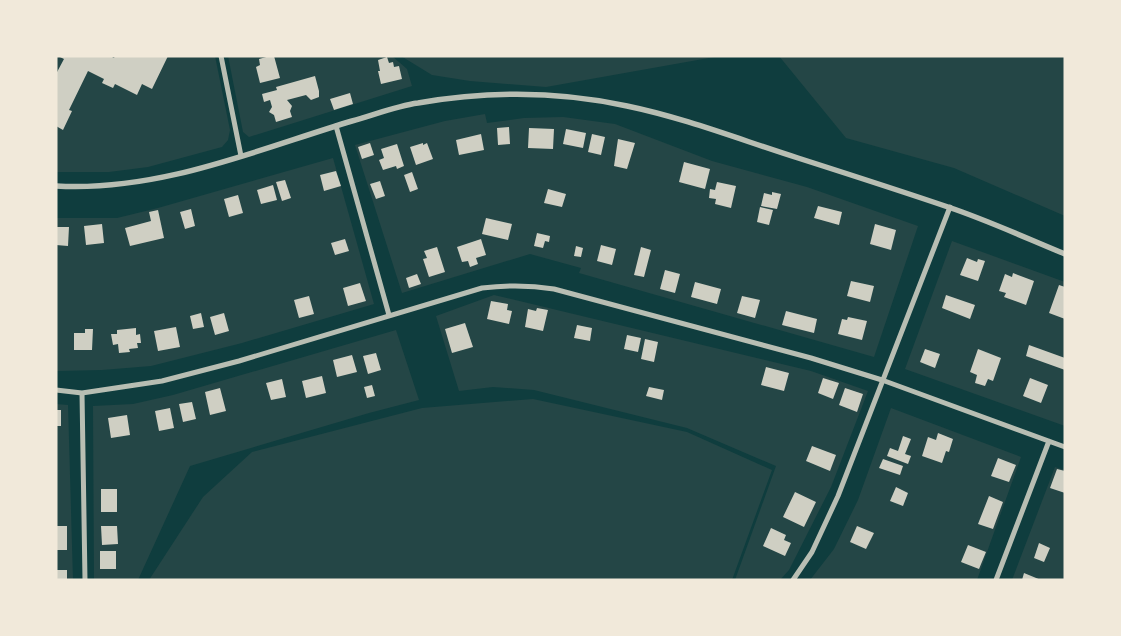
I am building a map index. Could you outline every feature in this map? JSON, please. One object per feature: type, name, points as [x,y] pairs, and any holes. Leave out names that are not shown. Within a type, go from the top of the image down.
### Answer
[{"type":"street","points":[[222,56],[241,156]]},
{"type":"street","points":[[56,186],[90,187],[130,184],[156,179],[241,156],[414,103],[440,99],[529,94],[573,97],[625,105],[676,118],[950,208],[1065,254]]},
{"type":"street","points":[[336,126],[389,315]]},
{"type":"street","points":[[793,580],[812,552],[838,496],[950,208]]},
{"type":"street","points":[[56,390],[82,393],[162,381],[239,361],[389,315],[424,307],[482,288],[504,285],[530,285],[554,289],[802,356],[882,380],[1065,447]]},
{"type":"street","points":[[82,393],[85,580]]},
{"type":"street","points":[[996,580],[1049,442]]},
{"type":"shaded area","points":[[56,56],[215,56],[230,130],[228,140],[222,147],[148,167],[109,172],[56,172]]},
{"type":"shaded area","points":[[228,56],[392,56],[407,69],[412,86],[249,137],[243,132]]},
{"type":"shaded area","points":[[401,56],[720,56],[546,87],[470,81],[432,75]]},
{"type":"shaded area","points":[[779,56],[1065,56],[1065,216],[954,168],[846,138]]},
{"type":"shaded area","points":[[485,114],[487,123],[524,118],[563,117],[615,124],[712,161],[807,187],[918,226],[874,357],[579,273],[581,268],[530,254],[402,293],[355,145],[445,121]]},
{"type":"shaded area","points":[[333,158],[374,304],[242,343],[151,366],[56,371],[56,218],[117,218]]},
{"type":"shaded area","points":[[952,241],[1065,282],[1065,426],[905,369]]},
{"type":"shaded area","points":[[494,295],[811,371],[868,391],[831,487],[789,570],[780,580],[735,580],[776,466],[687,428],[534,390],[493,387],[459,391],[436,316]]},
{"type":"shaded area","points":[[396,330],[419,400],[190,466],[138,580],[94,580],[93,406],[133,404],[173,395]]},
{"type":"shaded area","points":[[533,399],[687,432],[772,470],[732,580],[149,580],[203,497],[252,452],[422,408]]},
{"type":"shaded area","points":[[56,404],[68,405],[73,580],[56,580]]},
{"type":"shaded area","points":[[891,408],[1021,457],[977,580],[810,580],[834,549],[858,500]]},
{"type":"shaded area","points":[[1055,467],[1065,470],[1065,580],[1012,580]]},
{"type":"building","points":[[58,56],[110,56],[114,58],[115,56],[168,56],[152,89],[142,84],[137,95],[115,84],[113,88],[102,83],[104,79],[88,71],[69,110],[72,111],[63,130],[56,126],[56,74],[64,59]]},
{"type":"building","points":[[274,56],[280,78],[260,83],[256,67],[260,65],[259,59]]},
{"type":"building","points":[[387,57],[389,63],[393,62],[394,67],[399,66],[402,79],[381,84],[378,60]]},
{"type":"building","points":[[315,76],[319,97],[311,100],[306,95],[287,100],[292,106],[290,111],[292,117],[276,122],[274,115],[269,112],[272,107],[270,100],[264,102],[262,94],[277,90],[276,87]]},
{"type":"building","points":[[350,93],[353,104],[334,110],[330,99]]},
{"type":"building","points":[[509,127],[510,144],[498,145],[497,128]]},
{"type":"building","points":[[529,128],[554,129],[553,149],[528,148]]},
{"type":"building","points":[[566,129],[586,133],[583,148],[563,144]]},
{"type":"building","points":[[481,134],[484,150],[459,155],[456,140]]},
{"type":"building","points":[[592,134],[605,137],[601,155],[588,152]]},
{"type":"building","points":[[618,139],[635,143],[627,169],[614,166]]},
{"type":"building","points":[[370,143],[374,155],[362,159],[358,147]]},
{"type":"building","points":[[423,143],[423,145],[427,143],[433,159],[416,165],[410,147]]},
{"type":"building","points":[[397,144],[404,166],[397,169],[396,166],[383,170],[379,160],[384,158],[381,149]]},
{"type":"building","points":[[684,162],[710,169],[705,189],[679,182]]},
{"type":"building","points":[[336,171],[341,186],[324,191],[320,175]]},
{"type":"building","points":[[412,172],[418,189],[410,192],[404,175]]},
{"type":"building","points":[[285,180],[291,198],[282,201],[276,182]]},
{"type":"building","points":[[380,181],[385,196],[376,199],[370,184]]},
{"type":"building","points":[[717,182],[736,186],[731,208],[715,204],[716,199],[709,198],[710,189],[715,190]]},
{"type":"building","points":[[273,185],[277,200],[261,204],[257,190]]},
{"type":"building","points":[[548,189],[566,194],[562,207],[544,203]]},
{"type":"building","points":[[772,192],[781,194],[777,209],[761,206],[764,193],[772,195]]},
{"type":"building","points":[[238,195],[243,213],[229,217],[224,199]]},
{"type":"building","points":[[818,206],[842,212],[839,225],[814,218]]},
{"type":"building","points":[[760,207],[773,210],[769,225],[757,222]]},
{"type":"building","points":[[191,209],[195,226],[185,229],[180,212]]},
{"type":"building","points":[[158,210],[164,238],[130,246],[125,228],[151,221],[149,212]]},
{"type":"building","points":[[486,218],[512,224],[508,240],[482,234]]},
{"type":"building","points":[[102,224],[104,243],[86,245],[84,226]]},
{"type":"building","points":[[875,224],[896,230],[891,250],[870,244]]},
{"type":"building","points":[[56,227],[69,227],[68,246],[56,245]]},
{"type":"building","points":[[537,233],[550,236],[549,242],[545,241],[543,248],[534,246]]},
{"type":"building","points":[[345,239],[349,251],[335,255],[331,243]]},
{"type":"building","points":[[481,239],[486,255],[476,258],[478,264],[470,267],[468,261],[462,262],[457,247]]},
{"type":"building","points":[[601,245],[616,249],[612,265],[597,261]]},
{"type":"building","points":[[576,246],[583,248],[581,257],[574,256]]},
{"type":"building","points":[[437,247],[445,272],[429,277],[423,259],[427,258],[424,251]]},
{"type":"building","points":[[641,247],[651,250],[644,277],[634,275]]},
{"type":"building","points":[[967,258],[977,262],[978,259],[985,261],[978,281],[960,275]]},
{"type":"building","points":[[665,270],[680,274],[675,293],[660,289]]},
{"type":"building","points":[[1013,273],[1034,281],[1026,305],[1004,297],[1006,293],[999,291],[1005,274],[1012,277]]},
{"type":"building","points":[[417,274],[421,284],[409,288],[406,278]]},
{"type":"building","points":[[851,281],[874,286],[870,302],[847,296]]},
{"type":"building","points":[[695,282],[721,289],[717,304],[691,297]]},
{"type":"building","points":[[360,283],[366,301],[348,306],[343,288]]},
{"type":"building","points":[[1059,285],[1065,287],[1065,319],[1049,313]]},
{"type":"building","points":[[946,295],[975,305],[970,319],[942,308]]},
{"type":"building","points":[[309,296],[314,314],[299,318],[294,300]]},
{"type":"building","points":[[742,296],[760,300],[755,318],[737,313]]},
{"type":"building","points":[[491,301],[508,304],[507,310],[512,311],[509,324],[487,319]]},
{"type":"building","points":[[537,308],[548,310],[543,331],[525,327],[528,309],[536,311]]},
{"type":"building","points":[[786,311],[817,319],[814,333],[782,325]]},
{"type":"building","points":[[201,313],[204,327],[193,329],[190,316]]},
{"type":"building","points":[[224,313],[229,331],[215,335],[210,317]]},
{"type":"building","points":[[848,317],[867,321],[862,340],[838,334],[842,319],[847,320]]},
{"type":"building","points":[[465,323],[473,347],[452,353],[445,329]]},
{"type":"building","points":[[577,325],[592,328],[590,341],[574,338]]},
{"type":"building","points":[[176,327],[180,347],[158,351],[154,331]]},
{"type":"building","points":[[136,328],[136,335],[140,334],[141,343],[137,343],[138,348],[129,349],[130,352],[119,353],[118,344],[113,345],[111,334],[117,334],[117,330]]},
{"type":"building","points":[[85,329],[93,329],[92,350],[74,350],[74,333],[85,333]]},
{"type":"building","points":[[627,335],[641,338],[638,352],[624,349]]},
{"type":"building","points":[[645,339],[658,342],[654,362],[641,359]]},
{"type":"building","points":[[1029,345],[1065,358],[1065,370],[1026,356]]},
{"type":"building","points":[[925,349],[940,354],[935,368],[920,362]]},
{"type":"building","points":[[978,349],[1001,358],[993,381],[988,379],[985,386],[975,383],[977,375],[970,372]]},
{"type":"building","points":[[376,353],[381,370],[368,374],[363,356]]},
{"type":"building","points":[[352,355],[357,372],[337,377],[333,360]]},
{"type":"building","points":[[766,367],[789,373],[784,391],[761,385]]},
{"type":"building","points":[[322,376],[326,393],[306,398],[302,381]]},
{"type":"building","points":[[823,378],[839,383],[833,399],[818,393]]},
{"type":"building","points":[[1030,378],[1048,385],[1041,403],[1023,396]]},
{"type":"building","points":[[282,379],[286,397],[271,400],[266,383]]},
{"type":"building","points":[[372,385],[375,396],[367,398],[364,387]]},
{"type":"building","points":[[649,387],[664,390],[662,400],[646,396]]},
{"type":"building","points":[[220,388],[226,411],[210,415],[205,392]]},
{"type":"building","points":[[845,388],[863,394],[857,412],[839,405]]},
{"type":"building","points":[[192,402],[196,419],[183,422],[179,404]]},
{"type":"building","points":[[170,408],[174,428],[159,431],[155,411]]},
{"type":"building","points":[[56,410],[61,410],[61,426],[56,426]]},
{"type":"building","points":[[127,415],[130,435],[111,438],[108,418]]},
{"type":"building","points":[[938,433],[953,439],[949,452],[946,451],[942,463],[922,456],[928,437],[936,440]]},
{"type":"building","points":[[903,436],[911,439],[905,454],[911,456],[908,464],[887,456],[890,448],[898,451]]},
{"type":"building","points":[[812,446],[836,455],[830,471],[806,461]]},
{"type":"building","points":[[998,458],[1016,465],[1009,482],[991,476]]},
{"type":"building","points":[[883,459],[903,466],[900,475],[879,468]]},
{"type":"building","points":[[1057,469],[1065,471],[1065,493],[1050,488]]},
{"type":"building","points":[[896,487],[908,493],[903,506],[890,501]]},
{"type":"building","points":[[101,489],[117,489],[117,512],[101,512]]},
{"type":"building","points":[[795,492],[816,502],[804,527],[783,517]]},
{"type":"building","points":[[989,496],[1003,502],[993,529],[978,524]]},
{"type":"building","points":[[56,526],[67,526],[67,550],[56,550]]},
{"type":"building","points":[[101,526],[117,526],[118,544],[102,545]]},
{"type":"building","points":[[857,526],[874,533],[866,549],[850,542]]},
{"type":"building","points":[[771,528],[786,535],[784,540],[791,543],[785,556],[763,546]]},
{"type":"building","points":[[1039,543],[1050,548],[1044,562],[1034,558]]},
{"type":"building","points":[[968,545],[986,552],[979,569],[961,562]]},
{"type":"building","points":[[100,551],[116,551],[116,569],[100,569]]},
{"type":"building","points":[[56,570],[67,570],[67,580],[56,580]]},
{"type":"building","points":[[1024,573],[1041,580],[1022,580]]}]
